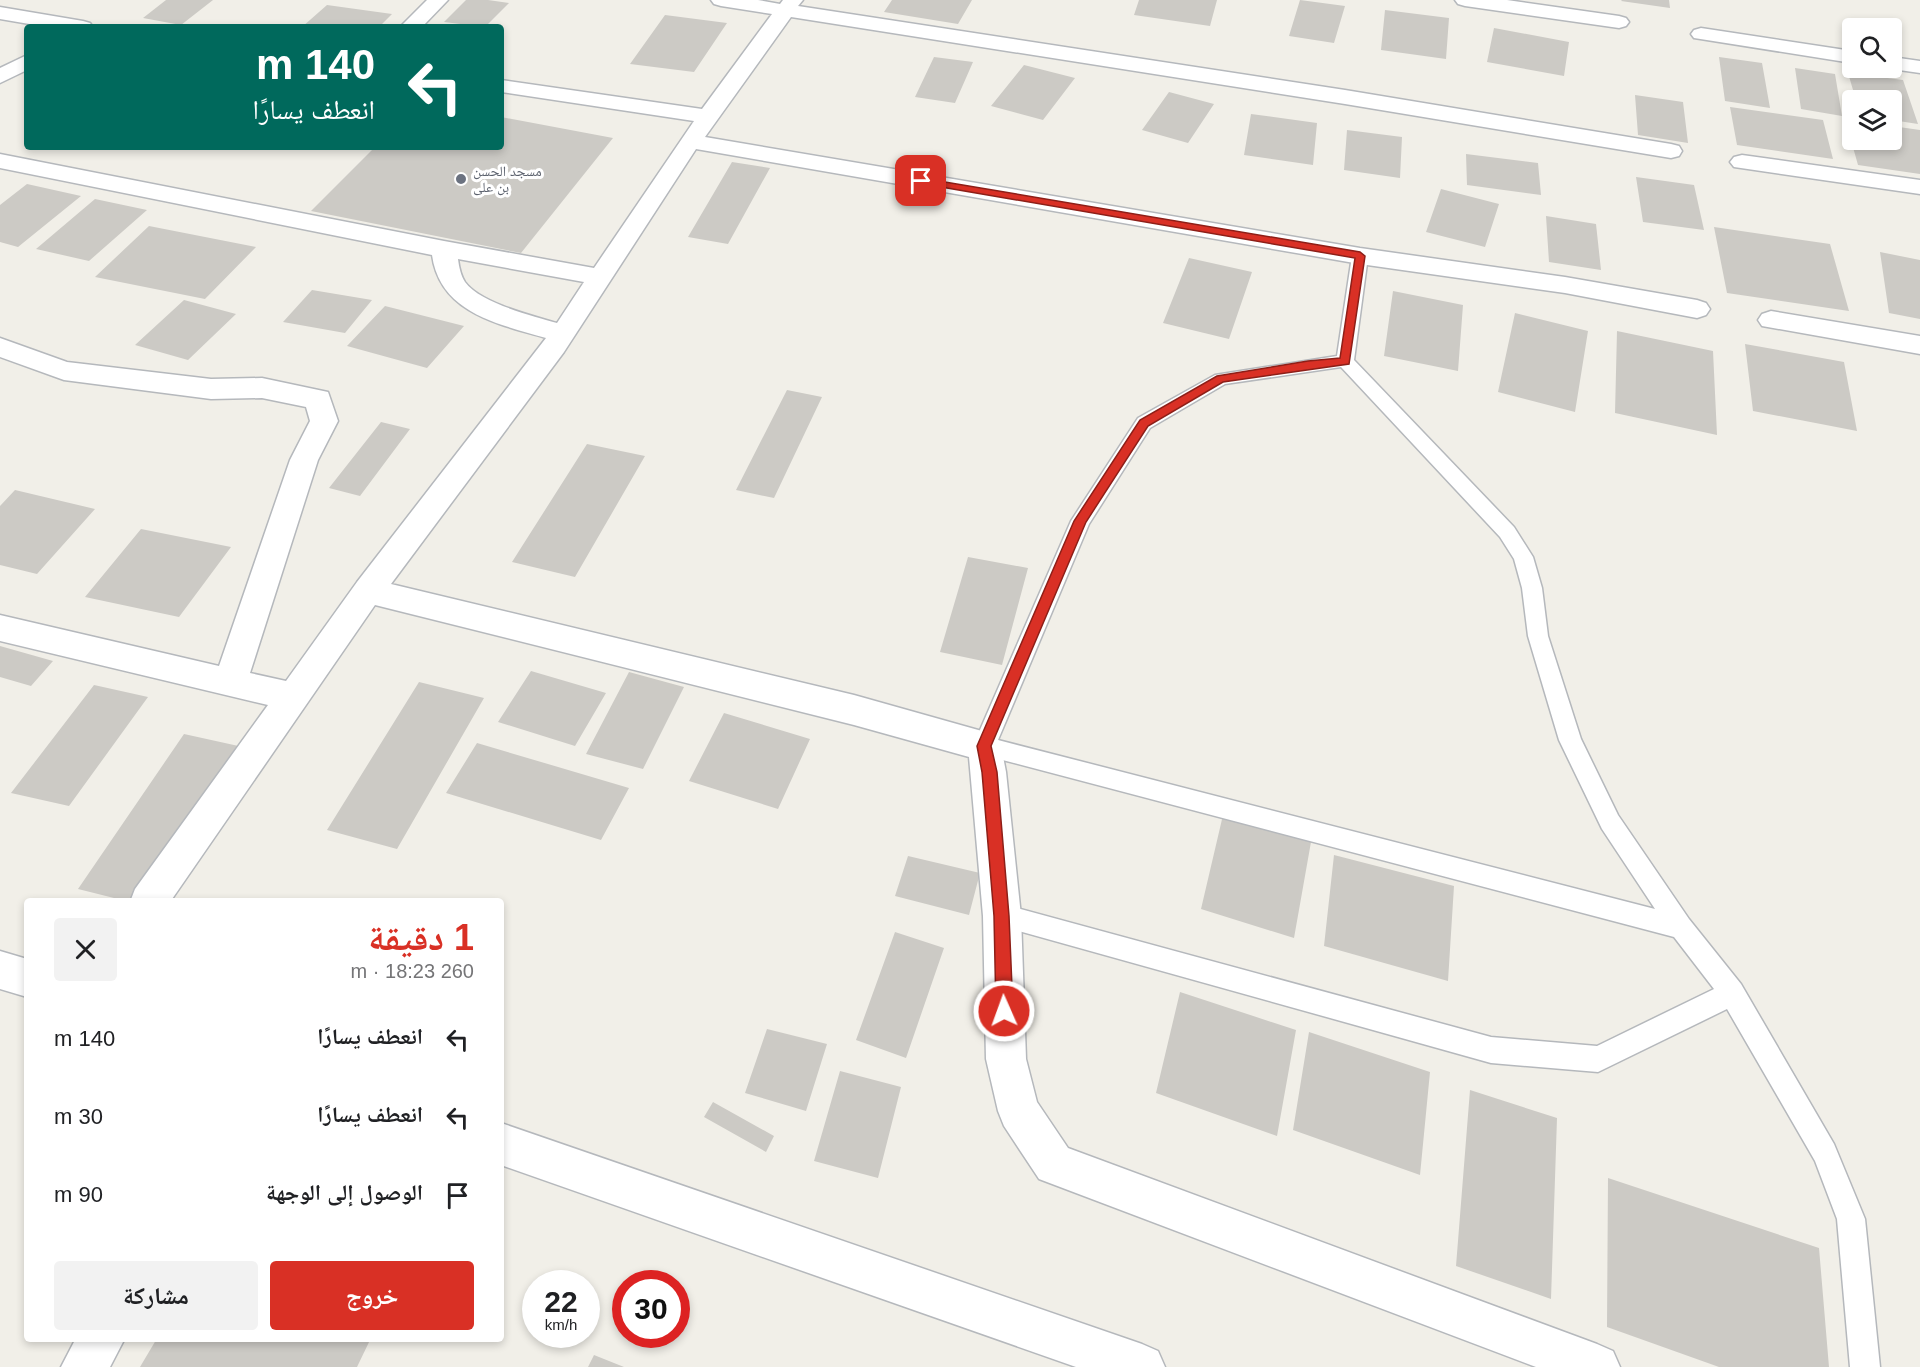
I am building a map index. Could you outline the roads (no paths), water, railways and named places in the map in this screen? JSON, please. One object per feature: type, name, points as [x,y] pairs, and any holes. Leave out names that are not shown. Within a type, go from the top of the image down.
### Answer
[{"type":"street","points":[[413,24],[438,0]]},
{"type":"street","points":[[721,0],[790,4],[1006,46],[1345,97],[1671,151]]},
{"type":"street","points":[[1465,0],[1619,22]]},
{"type":"street","points":[[151,898],[368,591],[563,334],[690,141],[790,4]]},
{"type":"street","points":[[0,14],[65,24]]},
{"type":"street","points":[[1701,34],[1842,55]]},
{"type":"street","points":[[0,77],[24,63]]},
{"type":"street","points":[[1902,64],[1920,67]]},
{"type":"street","points":[[504,86],[708,116]]},
{"type":"street","points":[[690,141],[1360,256],[1564,285],[1697,309]]},
{"type":"street","points":[[0,161],[444,249],[599,277]]},
{"type":"street","points":[[1742,162],[1920,186]]},
{"type":"street","points":[[444,249],[445,266],[457,290],[498,313],[563,334]]},
{"type":"street","points":[[1771,320],[1920,345]]},
{"type":"street","points":[[0,347],[64,371],[211,389],[262,388],[318,399],[324,421],[303,460],[230,682]]},
{"type":"street","points":[[368,591],[854,710],[984,746],[989,772],[1002,916],[1006,1059],[1019,1111],[1054,1164],[1597,1367]]},
{"type":"street","points":[[0,628],[293,698]]},
{"type":"street","points":[[0,970],[24,977]]},
{"type":"street","points":[[504,1145],[1142,1367]]},
{"type":"street","points":[[84,1367],[100,1342]]},
{"type":"lane","points":[[1345,361],[1360,256]]},
{"type":"lane","points":[[1345,361],[1308,364],[1221,379],[1144,423],[1081,521],[984,746],[1681,927]]},
{"type":"lane","points":[[1345,361],[1507,532],[1523,557],[1532,588],[1538,636],[1570,740],[1610,822],[1681,927],[1732,993],[1825,1153],[1851,1219],[1865,1367]]},
{"type":"lane","points":[[1002,916],[1491,1050],[1598,1059],[1732,993]]},
{"type":"place","name":"مسجد الحسن بن على","points":[[461,179]]}]
